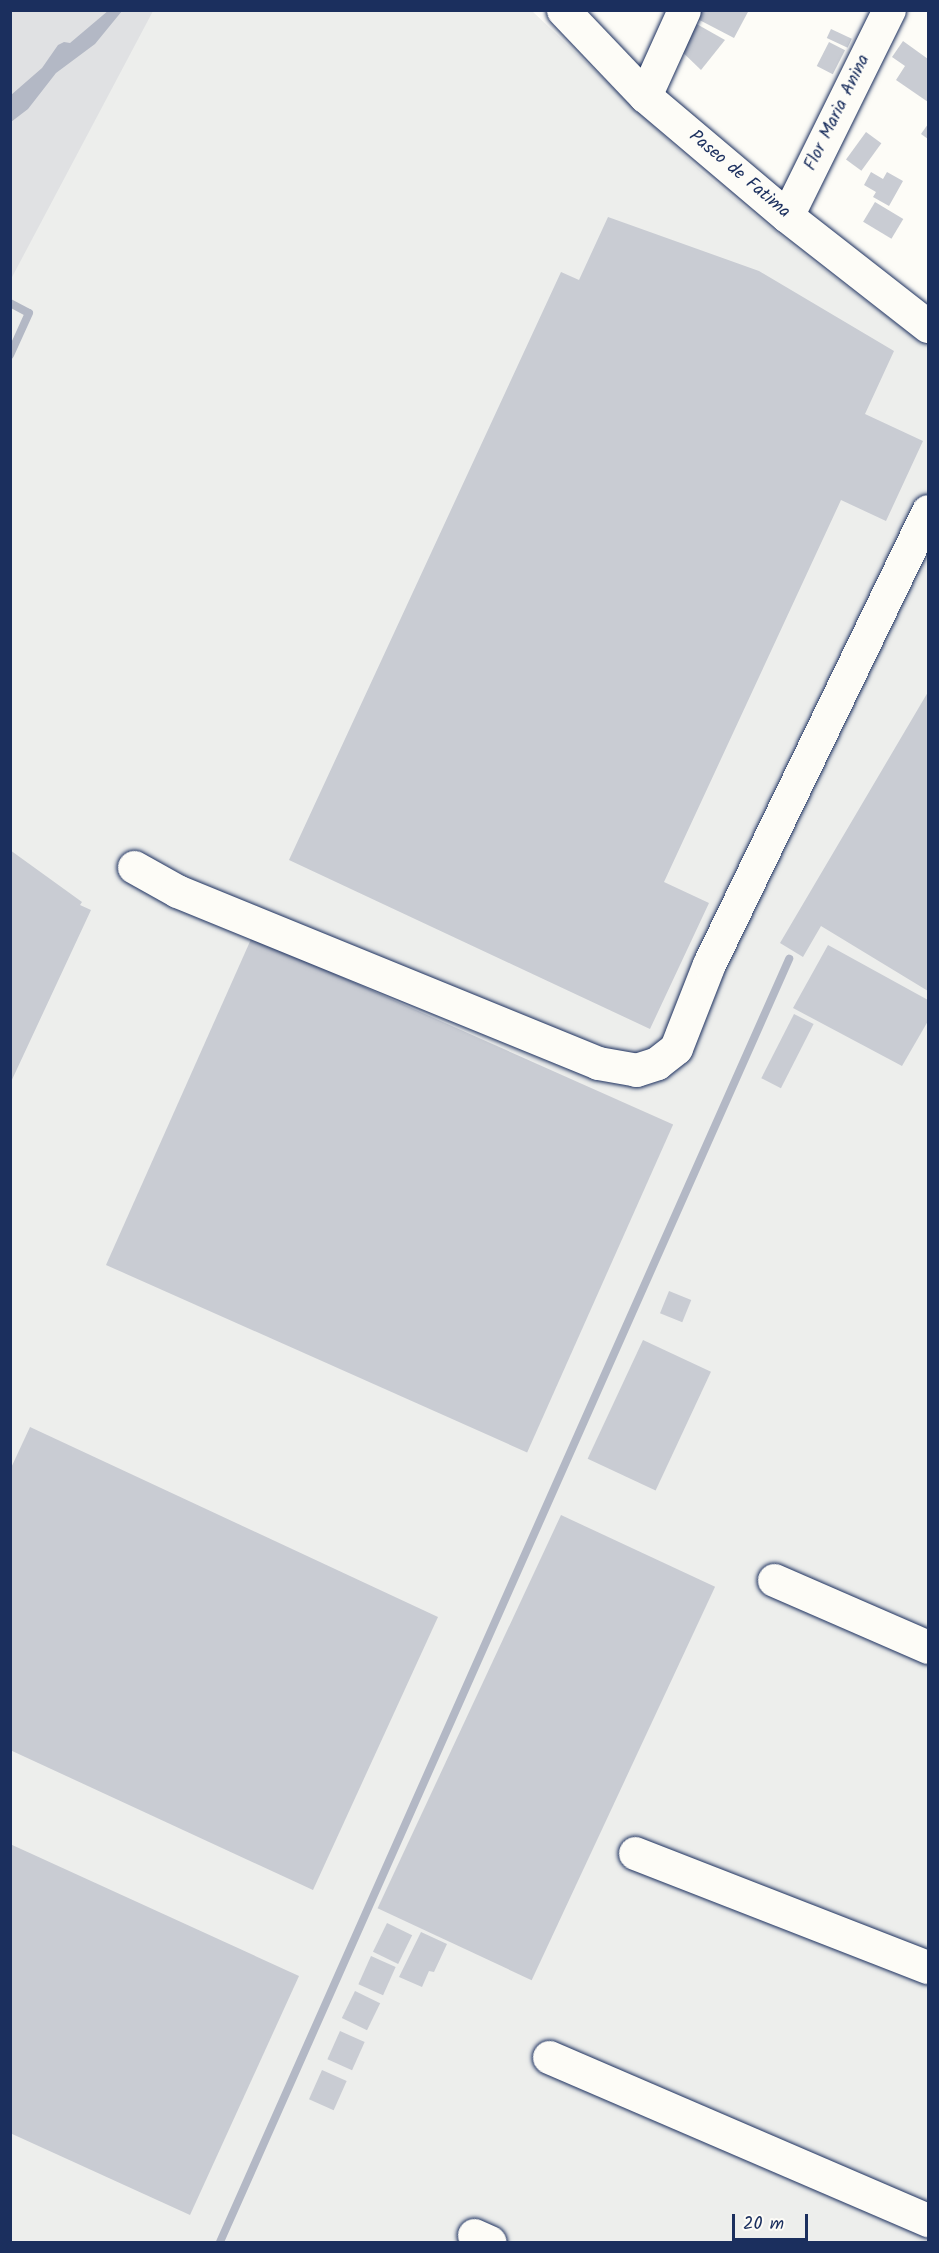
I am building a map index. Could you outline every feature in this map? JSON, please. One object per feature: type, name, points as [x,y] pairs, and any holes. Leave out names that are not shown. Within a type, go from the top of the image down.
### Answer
[{"type":"street","name":"Paseo de Fatima","points":[[563,10],[645,96],[787,216],[928,326]]},
{"type":"street","points":[[645,96],[684,10]]},
{"type":"street","name":"Flor Maria Anina","points":[[787,216],[889,10]]},
{"type":"street","points":[[134,867],[177,891],[598,1062],[636,1070],[657,1063],[676,1048],[709,964],[928,511]]},
{"type":"street","points":[[774,1580],[928,1647]]},
{"type":"street","points":[[635,1853],[928,1967]]},
{"type":"street","points":[[549,2057],[928,2220]]},
{"type":"shaded area","points":[[109,10],[122,11],[95,44],[56,73],[28,109],[11,122],[11,95],[42,68],[58,45],[64,42],[70,43]]},
{"type":"shaded area","points":[[11,11],[153,11],[11,279]]},
{"type":"shaded area","points":[[119,11],[532,11],[700,170],[802,253],[928,347],[928,2242],[11,2242],[10,107]]},
{"type":"building","points":[[687,10],[749,10],[734,38],[686,13]]},
{"type":"building","points":[[686,18],[725,40],[701,70],[672,42]]},
{"type":"building","points":[[831,29],[852,39],[848,48],[827,38]]},
{"type":"building","points":[[903,41],[928,59],[928,102],[896,80],[905,66],[892,57]]},
{"type":"building","points":[[829,42],[845,50],[833,74],[817,66]]},
{"type":"building","points":[[928,124],[928,139],[921,134]]},
{"type":"building","points":[[866,132],[881,143],[861,171],[846,160]]},
{"type":"building","points":[[871,172],[883,179],[887,172],[903,181],[889,206],[873,197],[876,192],[864,185]]},
{"type":"building","points":[[875,202],[903,219],[891,239],[863,222]]},
{"type":"building","points":[[608,217],[759,271],[894,351],[865,414],[923,441],[886,521],[841,500],[664,882],[709,903],[650,1029],[289,860],[561,272],[579,280]]},
{"type":"building","points":[[928,692],[928,991],[821,926],[803,957],[780,943]]},
{"type":"building","points":[[10,850],[82,902],[80,905],[91,910],[10,1084]]},
{"type":"building","points":[[252,937],[673,1125],[527,1452],[106,1265]]},
{"type":"building","points":[[828,945],[928,1000],[928,1021],[902,1066],[793,1008]]},
{"type":"building","points":[[794,1014],[814,1024],[781,1088],[761,1078]]},
{"type":"building","points":[[669,1291],[691,1300],[682,1322],[660,1313]]},
{"type":"building","points":[[643,1340],[711,1372],[656,1490],[588,1459]]},
{"type":"building","points":[[30,1427],[438,1617],[313,1890],[10,1750],[10,1470]]},
{"type":"building","points":[[561,1515],[715,1587],[532,1980],[378,1908]]},
{"type":"building","points":[[10,1844],[299,1976],[190,2215],[10,2133]]},
{"type":"building","points":[[387,1923],[412,1935],[398,1964],[373,1952]]},
{"type":"building","points":[[421,1932],[447,1944],[434,1972],[429,1971],[422,1987],[399,1977]]},
{"type":"building","points":[[371,1956],[396,1967],[383,1995],[358,1984]]},
{"type":"building","points":[[355,1991],[380,2003],[367,2030],[342,2018]]},
{"type":"building","points":[[340,2031],[365,2042],[352,2070],[327,2059]]},
{"type":"building","points":[[322,2070],[347,2081],[334,2110],[309,2099]]},
{"type":"waterway","points":[[10,303],[29,313],[10,355]]},
{"type":"waterway","points":[[220,2242],[789,959]]}]
